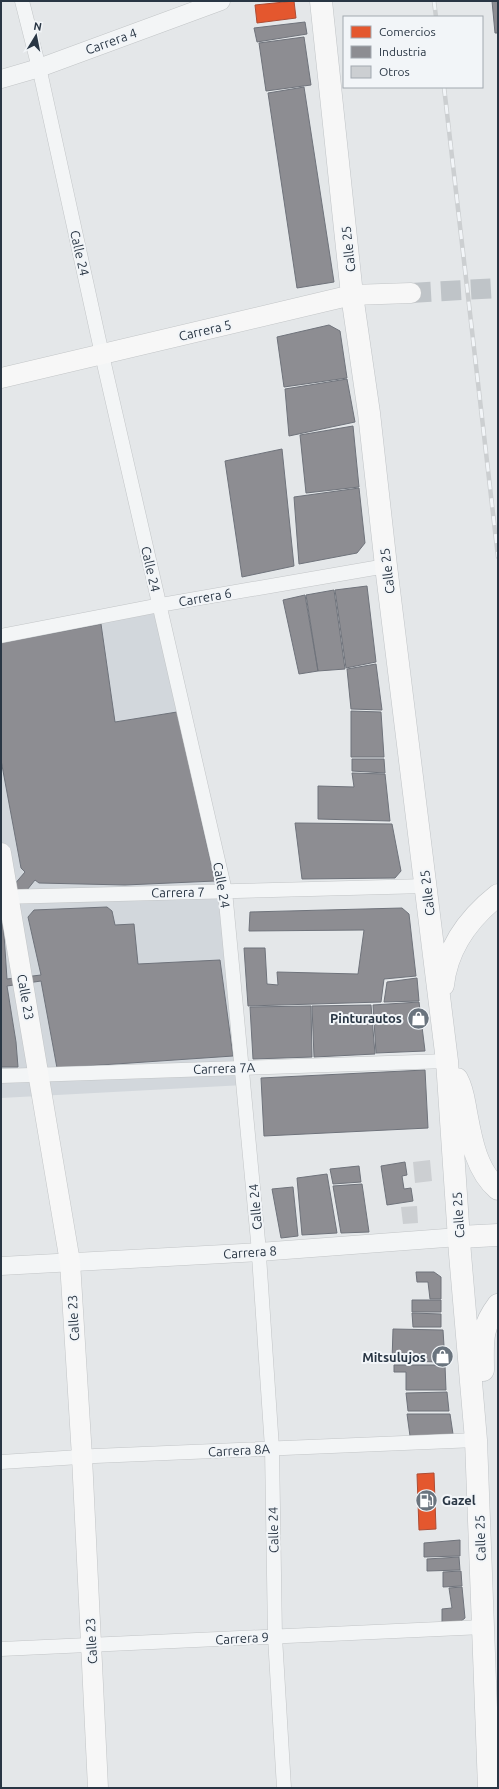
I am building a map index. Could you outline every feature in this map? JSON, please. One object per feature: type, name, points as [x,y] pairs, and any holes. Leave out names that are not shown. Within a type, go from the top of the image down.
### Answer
[{"type":"main road","name":"Calle 25","points":[[320,1],[352,295],[369,413],[386,566],[447,1061],[459,1237],[476,1440],[489,1788]]},
{"type":"main road","name":"Carrera 5","points":[[1,378],[352,295],[410,293]]},
{"type":"main road","name":"Calle 23","points":[[1,853],[5,896],[39,1074],[70,1262],[82,1457],[98,1788]]},
{"type":"main road","points":[[440,1009],[444,977],[450,955],[464,929],[481,909],[498,895]]},
{"type":"main road","points":[[447,1061],[462,1088],[471,1141],[479,1164],[498,1189]]},
{"type":"main road","name":"Carrera 8","points":[[459,1237],[498,1235]]},
{"type":"main road","points":[[476,1440],[483,1394],[483,1335],[486,1322],[498,1305]]},
{"type":"street","name":"Calle 24","points":[[22,1],[39,68],[102,354],[225,890],[259,1252],[272,1448],[275,1637],[284,1788]]},
{"type":"street","name":"Carrera 4","points":[[1,79],[39,68],[221,1]]},
{"type":"street","name":"Carrera 6","points":[[1,636],[160,605],[386,566]]},
{"type":"street","name":"Carrera 7","points":[[5,896],[426,886]]},
{"type":"street","name":"Carrera 7A","points":[[1,1076],[447,1061]]},
{"type":"street","name":"Carrera 8","points":[[1,1266],[259,1252],[459,1237]]},
{"type":"street","name":"Carrera 8A","points":[[1,1462],[272,1448],[476,1440]]},
{"type":"street","name":"Carrera 9","points":[[1,1649],[483,1627]]},
{"type":"shaded area","points":[[160,605],[225,890],[244,1085],[1,1098],[1,636]]},
{"type":"building: Comercios","points":[[294,1],[296,18],[257,23],[255,5]]},
{"type":"building: Comercios","name":"Gazel","points":[[434,1473],[436,1529],[419,1530],[417,1474]]},
{"type":"building: Industria","points":[[492,1],[498,1],[498,33],[495,33]]},
{"type":"building: Industria","points":[[305,22],[307,34],[257,42],[254,28]]},
{"type":"building: Industria","points":[[304,37],[311,85],[266,91],[259,43]]},
{"type":"building: Industria","points":[[304,87],[334,282],[297,288],[268,93]]},
{"type":"building: Industria","points":[[329,325],[340,331],[347,378],[284,387],[277,337]]},
{"type":"building: Industria","points":[[347,379],[355,422],[289,436],[285,389]]},
{"type":"building: Industria","points":[[353,426],[359,487],[306,493],[300,435]]},
{"type":"building: Industria","points":[[282,449],[294,566],[242,577],[225,461]]},
{"type":"building: Industria","points":[[359,488],[365,543],[357,553],[299,564],[294,497]]},
{"type":"building: Industria","points":[[367,586],[376,662],[346,668],[335,590]]},
{"type":"building: Industria","points":[[334,590],[345,669],[318,671],[306,595]]},
{"type":"building: Industria","points":[[305,595],[318,671],[299,674],[283,600]]},
{"type":"building: Industria","points":[[101,624],[115,722],[177,712],[215,881],[125,885],[39,883],[35,880],[3,920],[7,979],[41,975],[28,917],[34,910],[107,907],[112,911],[115,925],[134,924],[138,964],[220,960],[233,1056],[57,1068],[41,981],[7,986],[16,1042],[18,1067],[1,1067],[1,900],[25,872],[21,868],[1,760],[1,643]]},
{"type":"building: Industria","points":[[376,664],[382,710],[351,709],[347,669]]},
{"type":"building: Industria","points":[[351,711],[381,712],[384,757],[351,757]]},
{"type":"building: Industria","points":[[352,759],[384,759],[385,773],[352,771]]},
{"type":"building: Industria","points":[[352,773],[385,774],[390,821],[318,819],[318,786],[354,787]]},
{"type":"building: Industria","points":[[295,823],[392,824],[401,871],[395,878],[302,879]]},
{"type":"building: Industria","points":[[402,908],[409,914],[416,976],[384,979],[381,1002],[248,1006],[244,948],[265,948],[267,984],[278,985],[277,972],[358,974],[364,930],[249,931],[250,912]]},
{"type":"building: Industria","points":[[417,978],[419,1001],[384,1002],[387,982]]},
{"type":"building: Industria","points":[[419,1002],[425,1051],[376,1053],[373,1005]]},
{"type":"building: Industria","points":[[371,1005],[375,1054],[314,1057],[312,1006]]},
{"type":"building: Industria","points":[[311,1006],[312,1057],[253,1059],[250,1007]]},
{"type":"building: Industria","points":[[425,1070],[428,1128],[264,1136],[261,1078]]},
{"type":"building: Industria","points":[[405,1162],[407,1175],[402,1176],[404,1189],[411,1188],[413,1201],[387,1205],[381,1166]]},
{"type":"building: Industria","points":[[359,1166],[361,1182],[333,1184],[330,1169]]},
{"type":"building: Industria","points":[[327,1174],[337,1233],[302,1235],[297,1178]]},
{"type":"building: Industria","points":[[362,1184],[369,1232],[341,1233],[333,1186]]},
{"type":"building: Industria","points":[[293,1187],[298,1236],[281,1238],[272,1189]]},
{"type":"building: Industria","points":[[416,1272],[434,1272],[441,1277],[441,1299],[430,1299],[428,1282],[417,1282]]},
{"type":"building: Industria","points":[[412,1300],[441,1300],[441,1312],[412,1312]]},
{"type":"building: Industria","points":[[412,1313],[441,1314],[441,1327],[413,1327]]},
{"type":"building: Industria","points":[[393,1329],[443,1330],[445,1362],[392,1361]]},
{"type":"building: Industria","points":[[394,1365],[445,1365],[446,1390],[406,1390],[406,1372],[394,1372]]},
{"type":"building: Industria","points":[[447,1392],[449,1411],[408,1411],[406,1393]]},
{"type":"building: Industria","points":[[407,1414],[450,1414],[453,1434],[410,1436]]},
{"type":"building: Industria","points":[[460,1540],[460,1556],[424,1557],[424,1543]]},
{"type":"building: Industria","points":[[459,1557],[460,1570],[427,1571],[427,1559]]},
{"type":"building: Industria","points":[[461,1571],[462,1586],[443,1587],[443,1572]]},
{"type":"building: Industria","points":[[462,1587],[465,1618],[460,1622],[442,1623],[442,1609],[452,1608],[449,1588]]},
{"type":"building: Otros","points":[[430,1160],[432,1181],[415,1183],[413,1162]]},
{"type":"building: Otros","points":[[417,1206],[418,1223],[403,1224],[401,1207]]},
{"type":"tunnel","points":[[411,293],[498,288]]},
{"type":"railway","points":[[434,1],[436,16]]},
{"type":"railway","points":[[444,88],[498,557]]},
{"type":"place","name":"Pinturautos","points":[[418,1018]]},
{"type":"place","name":"Mitsulujos","points":[[442,1357]]},
{"type":"place","name":"Gazel","points":[[427,1500]]}]
